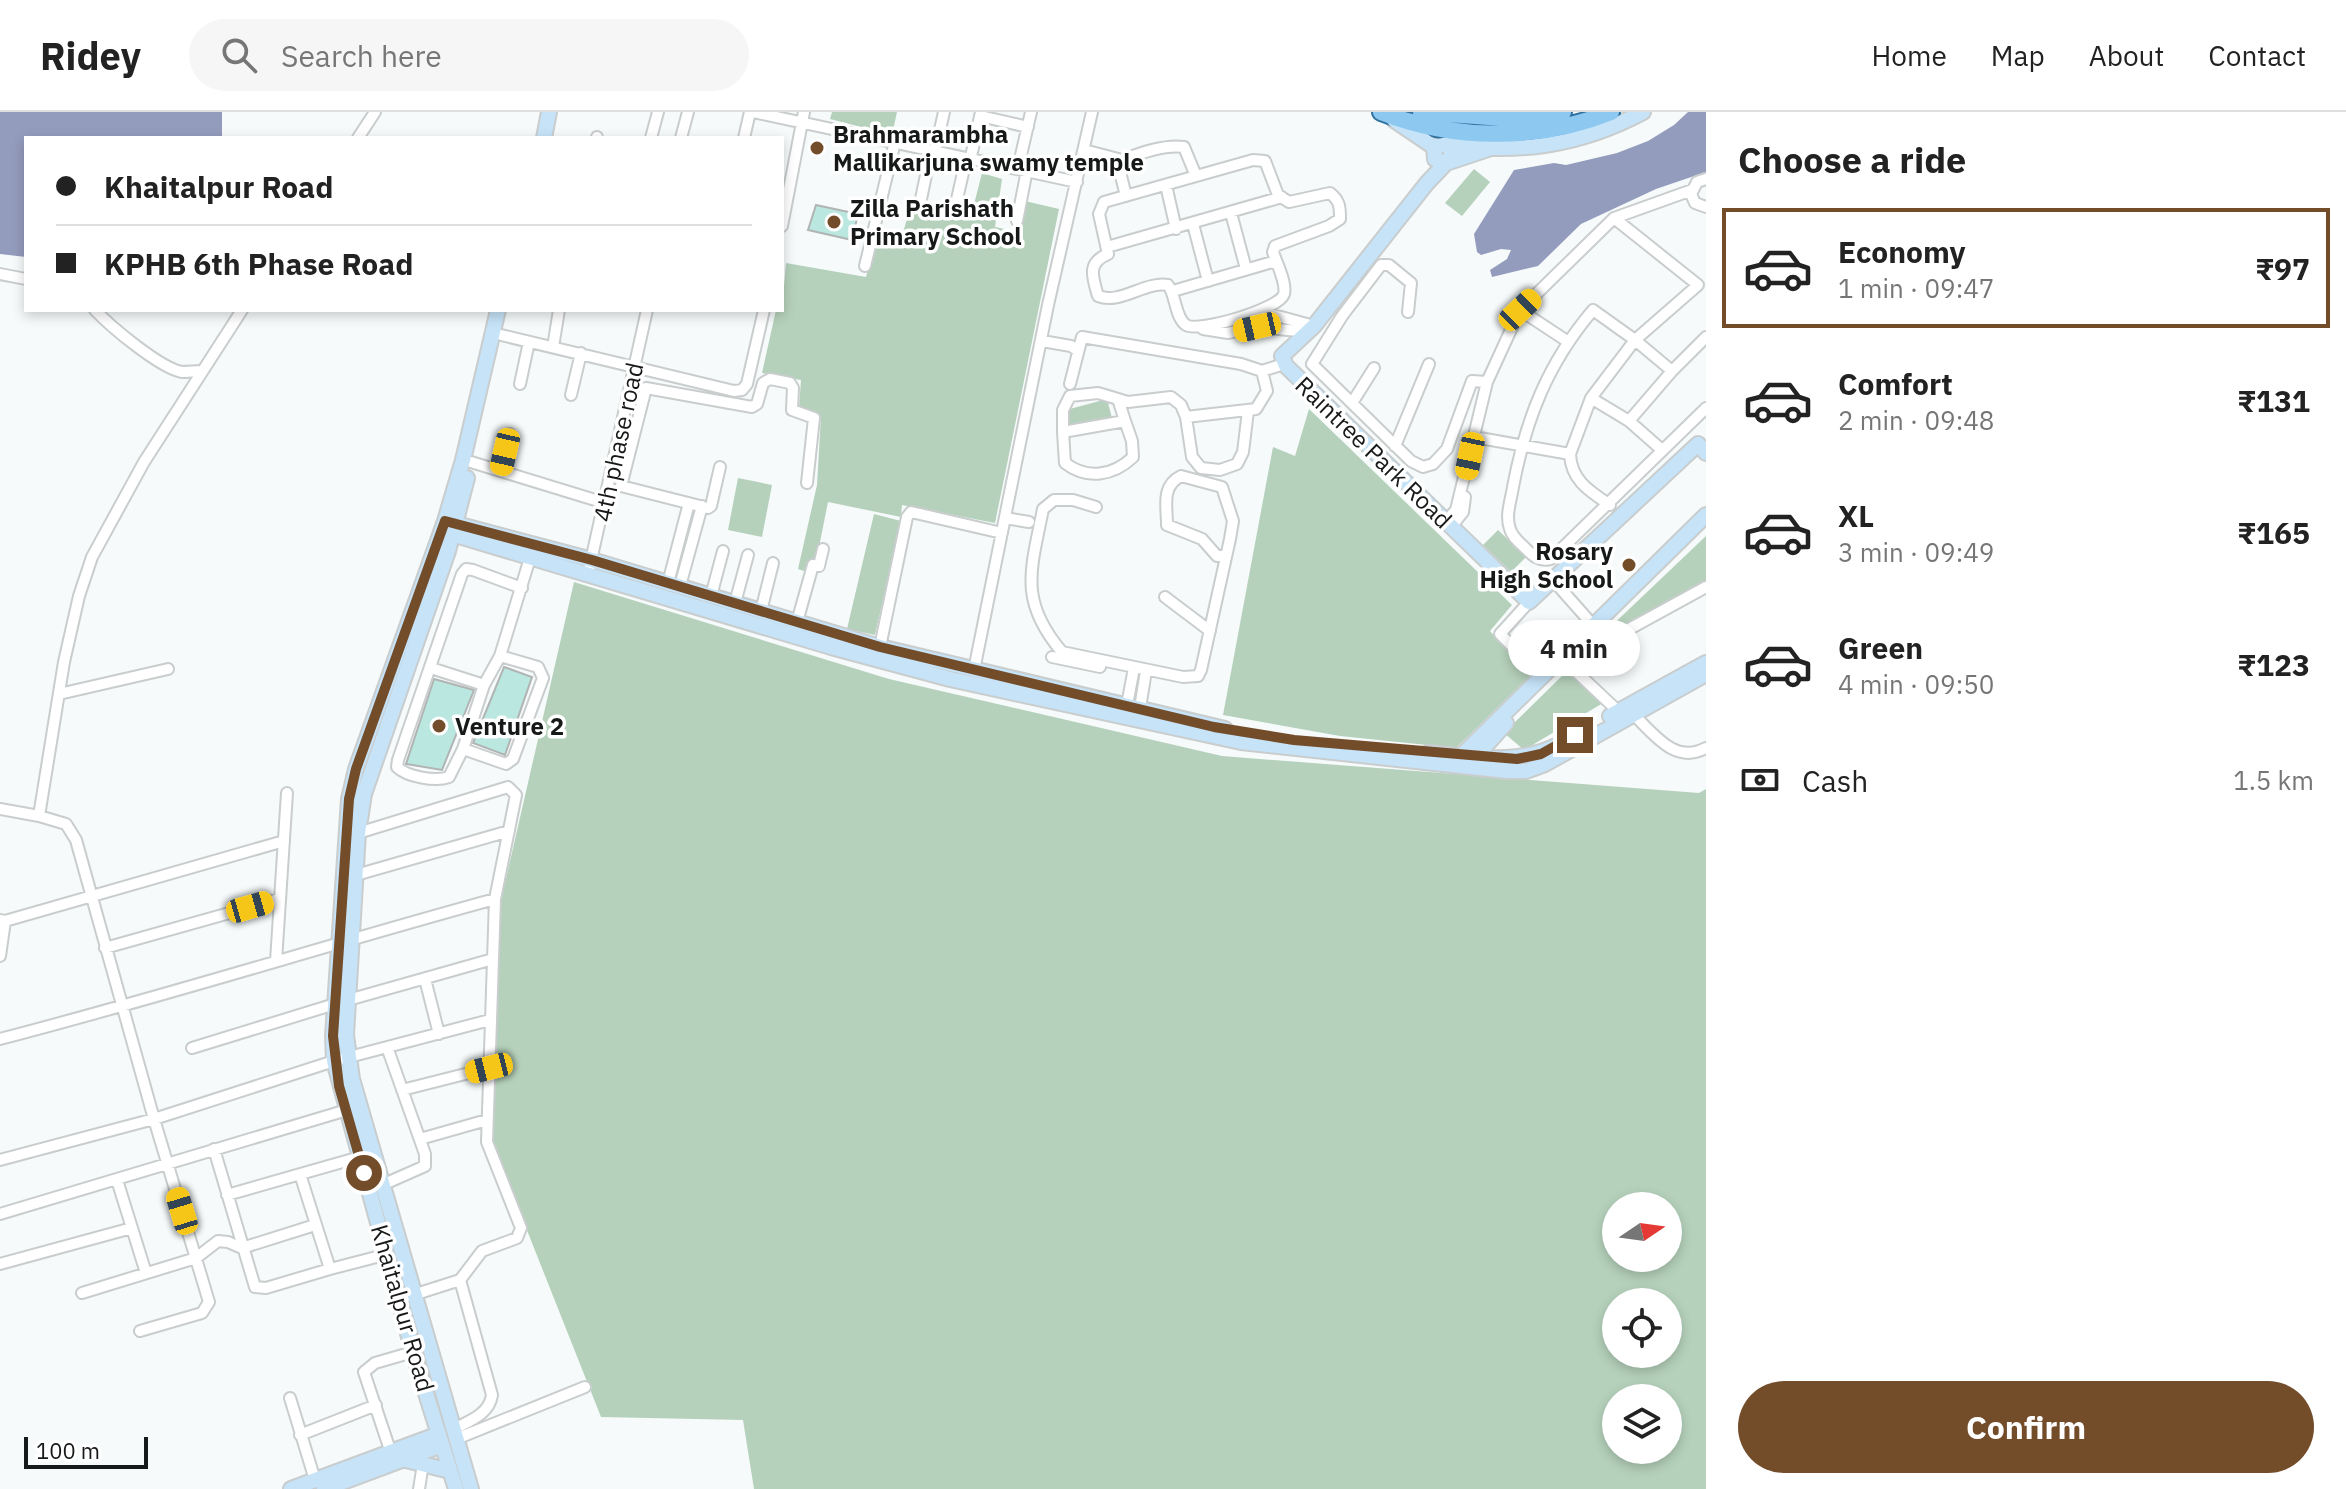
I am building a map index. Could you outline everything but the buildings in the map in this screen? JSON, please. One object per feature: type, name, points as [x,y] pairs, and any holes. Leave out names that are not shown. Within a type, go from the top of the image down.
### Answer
[{"type":"main road","points":[[1421,112],[1520,120],[1563,112]]},
{"type":"main road","points":[[1383,113],[1454,131],[1489,134],[1559,128],[1611,112]]},
{"type":"street","points":[[359,136],[375,112]]},
{"type":"street","points":[[536,136],[541,112]]},
{"type":"street","points":[[544,136],[549,112]]},
{"type":"street","points":[[652,136],[658,112]]},
{"type":"street","points":[[682,136],[688,112]]},
{"type":"street","points":[[745,136],[752,112],[803,117],[968,160],[1077,182]]},
{"type":"street","points":[[921,199],[944,112]]},
{"type":"street","points":[[1017,221],[1031,112]]},
{"type":"street","points":[[974,670],[1092,112]]},
{"type":"street","points":[[1383,113],[1440,152],[1549,146],[1619,125],[1643,112]]},
{"type":"street","points":[[957,199],[981,114],[1028,127]]},
{"type":"street","points":[[784,207],[788,168],[803,117]]},
{"type":"street","points":[[865,266],[895,142]]},
{"type":"street","points":[[1084,150],[1122,160],[1175,145],[1184,147],[1196,176]]},
{"type":"street","name":"Raintree Park Road","points":[[1440,152],[1427,183],[1311,329],[1272,365],[1448,524],[1529,602]]},
{"type":"street","points":[[1122,160],[1120,172],[1126,196]]},
{"type":"street","points":[[1197,328],[1259,311],[1283,296],[1273,252],[1281,242],[1329,226],[1340,219],[1338,200],[1330,193],[1289,202],[1278,195],[1265,161],[1253,160],[1104,202],[1099,214],[1108,254],[1100,257],[1092,268],[1098,296],[1108,298],[1162,284],[1173,291],[1181,320],[1186,325],[1197,328],[1228,333],[1257,327],[1311,329]]},
{"type":"street","points":[[1448,524],[1456,510],[1461,481],[1466,475],[1487,382],[1520,310],[1614,218],[1692,190],[1697,182],[1706,179]]},
{"type":"street","points":[[1166,185],[1176,229]]},
{"type":"street","points":[[1692,190],[1695,203],[1706,207]]},
{"type":"street","points":[[1107,247],[1282,197]]},
{"type":"street","points":[[1231,213],[1246,269]]},
{"type":"street","points":[[1610,505],[1585,489],[1570,469],[1570,454],[1591,398],[1635,340],[1702,288],[1614,218]]},
{"type":"street","points":[[1193,224],[1208,281]]},
{"type":"street","points":[[1173,291],[1276,261]]},
{"type":"street","points":[[1408,312],[1411,283],[1389,265],[1381,265],[1314,356],[1312,364],[1411,461],[1423,467],[1433,464],[1447,449],[1472,381],[1487,382]]},
{"type":"street","points":[[0,274],[24,279]]},
{"type":"street","points":[[1520,310],[1567,341]]},
{"type":"street","points":[[1672,371],[1593,310],[1567,341],[1540,391],[1521,446],[1507,520],[1511,533],[1533,556],[1544,561],[1551,559],[1610,505],[1706,408]]},
{"type":"street","points":[[1259,311],[1311,329]]},
{"type":"street","points":[[97,312],[169,367],[182,372],[201,371]]},
{"type":"street","points":[[39,816],[79,596],[92,557],[144,462],[241,312]]},
{"type":"street","points":[[449,528],[498,312]]},
{"type":"street","points":[[449,528],[471,462],[507,312]]},
{"type":"street","points":[[553,347],[559,312]]},
{"type":"street","name":"4th phase road","points":[[590,567],[647,312]]},
{"type":"street","points":[[501,335],[734,391],[742,390],[747,384],[764,312]]},
{"type":"street","points":[[1257,327],[1274,316]]},
{"type":"street","points":[[1070,384],[1076,349],[1082,337],[1272,365]]},
{"type":"street","points":[[1629,421],[1706,337]]},
{"type":"street","points":[[1042,341],[1076,349]]},
{"type":"street","points":[[520,384],[529,342]]},
{"type":"street","points":[[571,395],[581,353]]},
{"type":"street","points":[[1395,446],[1429,364]]},
{"type":"street","points":[[1271,390],[1272,365]]},
{"type":"street","points":[[1186,417],[1248,411],[1260,405],[1267,391],[1272,365]]},
{"type":"street","points":[[1352,403],[1374,368]]},
{"type":"street","points":[[720,467],[711,506],[621,486],[646,388],[752,407],[757,404],[763,383],[770,379],[790,383],[793,388],[792,410],[814,418],[807,483]]},
{"type":"street","points":[[1118,399],[1132,441],[1133,457],[1117,470],[1100,474],[1086,475],[1065,463],[1063,410],[1070,396],[1098,393],[1118,399],[1128,402],[1171,397],[1181,405],[1186,417],[1192,457],[1201,468],[1220,470],[1237,464],[1243,452],[1248,411]]},
{"type":"street","points":[[1591,398],[1629,421],[1662,450]]},
{"type":"street","points":[[1063,432],[1125,421]]},
{"type":"street","points":[[501,471],[510,434]]},
{"type":"street","points":[[1474,437],[1570,454]]},
{"type":"street","points":[[1542,676],[1500,634],[1529,602],[1703,445]]},
{"type":"street","points":[[471,462],[605,503]]},
{"type":"street","points":[[1096,507],[1073,500],[1048,502],[1043,509],[1029,580],[1035,614],[1062,652],[1146,672],[1198,676],[1210,631],[1226,556],[1233,521],[1222,487],[1181,476],[1172,481],[1167,490],[1167,525],[1202,539],[1217,556],[1226,556]]},
{"type":"street","points":[[674,584],[689,503]]},
{"type":"street","points":[[674,584],[702,506]]},
{"type":"street","points":[[880,647],[907,517],[911,512],[1002,533]]},
{"type":"street","points":[[1464,761],[1588,643],[1596,629],[1706,515]]},
{"type":"street","points":[[1005,518],[1029,522]]},
{"type":"street","points":[[1464,761],[1542,676],[1706,526]]},
{"type":"street","points":[[449,528],[472,540],[530,558],[674,584],[880,647],[1133,707],[1212,731]]},
{"type":"street","points":[[449,528],[590,567],[950,679],[1212,731],[1464,761],[1517,759],[1541,754],[1706,674]]},
{"type":"street","name":"Khaitalpur Road","points":[[346,940],[364,794],[435,587],[449,528]]},
{"type":"street","name":"Khaitalpur Road","points":[[449,528],[356,769],[345,838],[346,940],[341,1060],[347,1110],[360,1157],[388,1254],[407,1297],[413,1352],[471,1489]]},
{"type":"street","points":[[435,587],[462,546],[472,540]]},
{"type":"street","points":[[797,622],[813,565],[819,566],[823,549]]},
{"type":"street","points":[[711,596],[723,551]]},
{"type":"street","points":[[735,603],[748,555]]},
{"type":"street","points":[[522,588],[466,569],[397,767],[401,772],[443,779],[449,777],[463,749],[484,685],[500,656],[522,588],[530,558]]},
{"type":"street","points":[[761,611],[773,563]]},
{"type":"street","points":[[1553,580],[1596,629]]},
{"type":"street","points":[[1588,643],[1622,633],[1706,587]]},
{"type":"street","points":[[1165,597],[1210,631]]},
{"type":"street","points":[[463,749],[506,764],[513,759],[543,678],[538,667],[500,656]]},
{"type":"street","points":[[1052,657],[1105,668],[1113,664]]},
{"type":"street","points":[[1567,663],[1671,750],[1688,755],[1706,748]]},
{"type":"street","points":[[1626,713],[1706,663]]},
{"type":"street","points":[[431,668],[484,685]]},
{"type":"street","points":[[1133,707],[1134,668]]},
{"type":"street","points":[[59,694],[168,669]]},
{"type":"street","points":[[1133,707],[1146,672]]},
{"type":"street","points":[[358,833],[508,787],[516,795],[495,899],[487,1142],[521,1228],[517,1238],[482,1251],[460,1280],[407,1297]]},
{"type":"street","points":[[276,961],[287,793]]},
{"type":"street","points":[[0,809],[58,820],[72,832],[209,1302],[202,1313],[140,1331]]},
{"type":"street","points":[[356,875],[509,831]]},
{"type":"street","points":[[0,956],[3,921],[284,841]]},
{"type":"street","points":[[105,948],[279,899]]},
{"type":"street","points":[[0,1039],[123,1008],[346,940],[495,899]]},
{"type":"street","points":[[192,1048],[493,959]]},
{"type":"street","points":[[425,979],[439,1034]]},
{"type":"street","points":[[0,1160],[154,1119],[341,1060],[490,1020]]},
{"type":"street","points":[[382,1185],[425,1166],[425,1154],[387,1047]]},
{"type":"street","name":"Khaitalpur Road","points":[[341,1060],[382,1185],[407,1297],[447,1437],[450,1471],[456,1489]]},
{"type":"street","points":[[402,1090],[489,1068]]},
{"type":"street","points":[[0,1214],[347,1110]]},
{"type":"street","points":[[420,1139],[487,1120]]},
{"type":"street","points":[[214,1149],[252,1282],[260,1289],[388,1254]]},
{"type":"street","points":[[227,1195],[360,1157]]},
{"type":"street","points":[[300,1174],[330,1269]]},
{"type":"street","points":[[117,1180],[146,1273]]},
{"type":"street","points":[[82,1293],[196,1258],[218,1241],[242,1248],[315,1225]]},
{"type":"street","points":[[0,1264],[132,1228]]},
{"type":"street","points":[[447,1437],[484,1413],[491,1404],[492,1395],[460,1280]]},
{"type":"street","points":[[396,1456],[364,1378],[367,1367],[413,1352]]},
{"type":"street","points":[[291,1489],[319,1485],[585,1387]]},
{"type":"street","points":[[290,1398],[319,1485]]},
{"type":"street","points":[[300,1435],[376,1405]]},
{"type":"street","points":[[396,1456],[450,1471]]},
{"type":"street","points":[[419,1489],[423,1464]]},
{"type":"green space","points":[[832,112],[897,112],[892,135],[830,119]]},
{"type":"green space","points":[[1474,169],[1490,182],[1462,216],[1445,203]]},
{"type":"green space","points":[[982,173],[1002,179],[995,227],[1019,232],[1025,201],[1059,209],[995,523],[902,505],[901,517],[828,502],[816,562],[807,572],[798,569],[817,485],[821,416],[799,408],[801,380],[762,373],[776,312],[784,312],[786,263],[866,277],[876,239],[900,244],[911,204],[970,220]]},
{"type":"green space","points":[[1107,399],[1112,418],[1071,429],[1066,410]]},
{"type":"green space","points":[[1309,409],[1512,605],[1490,631],[1530,676],[1456,748],[1340,736],[1223,715],[1273,447],[1295,456]]},
{"type":"green space","points":[[738,478],[772,485],[762,537],[728,530]]},
{"type":"green space","points":[[874,514],[901,521],[875,635],[847,629]]},
{"type":"green space","points":[[1498,530],[1526,557],[1511,572],[1483,545]]},
{"type":"green space","points":[[1706,536],[1706,582],[1617,631],[1604,633]]},
{"type":"green space","points":[[574,582],[889,679],[1222,756],[1699,793],[1706,789],[1706,1489],[754,1489],[743,1420],[601,1417],[492,1142],[500,905]]},
{"type":"green space","points":[[1566,672],[1603,703],[1524,750],[1504,733]]},
{"type":"water","points":[[0,112],[222,112],[222,136],[24,136],[24,257],[0,254]]},
{"type":"water","points":[[1688,112],[1706,112],[1706,172],[1656,189],[1581,224],[1538,266],[1492,277],[1490,270],[1507,259],[1511,250],[1501,249],[1481,255],[1477,252],[1474,234],[1514,170],[1554,163],[1566,165],[1617,153],[1648,141]]},
{"type":"place","name":"Brahmarambha Mallikarjuna swamy temple","points":[[817,148]]},
{"type":"place","name":"Zilla Parishath Primary School","points":[[834,222]]},
{"type":"place","name":"Rosary High School","points":[[1629,565]]},
{"type":"place","name":"Venture 2","points":[[439,726]]},
{"type":"route","points":[[364,1173],[334,1061],[333,1036],[349,799],[356,769],[445,521],[592,560],[880,647],[1242,733],[1517,759],[1541,754],[1575,735]]}]
